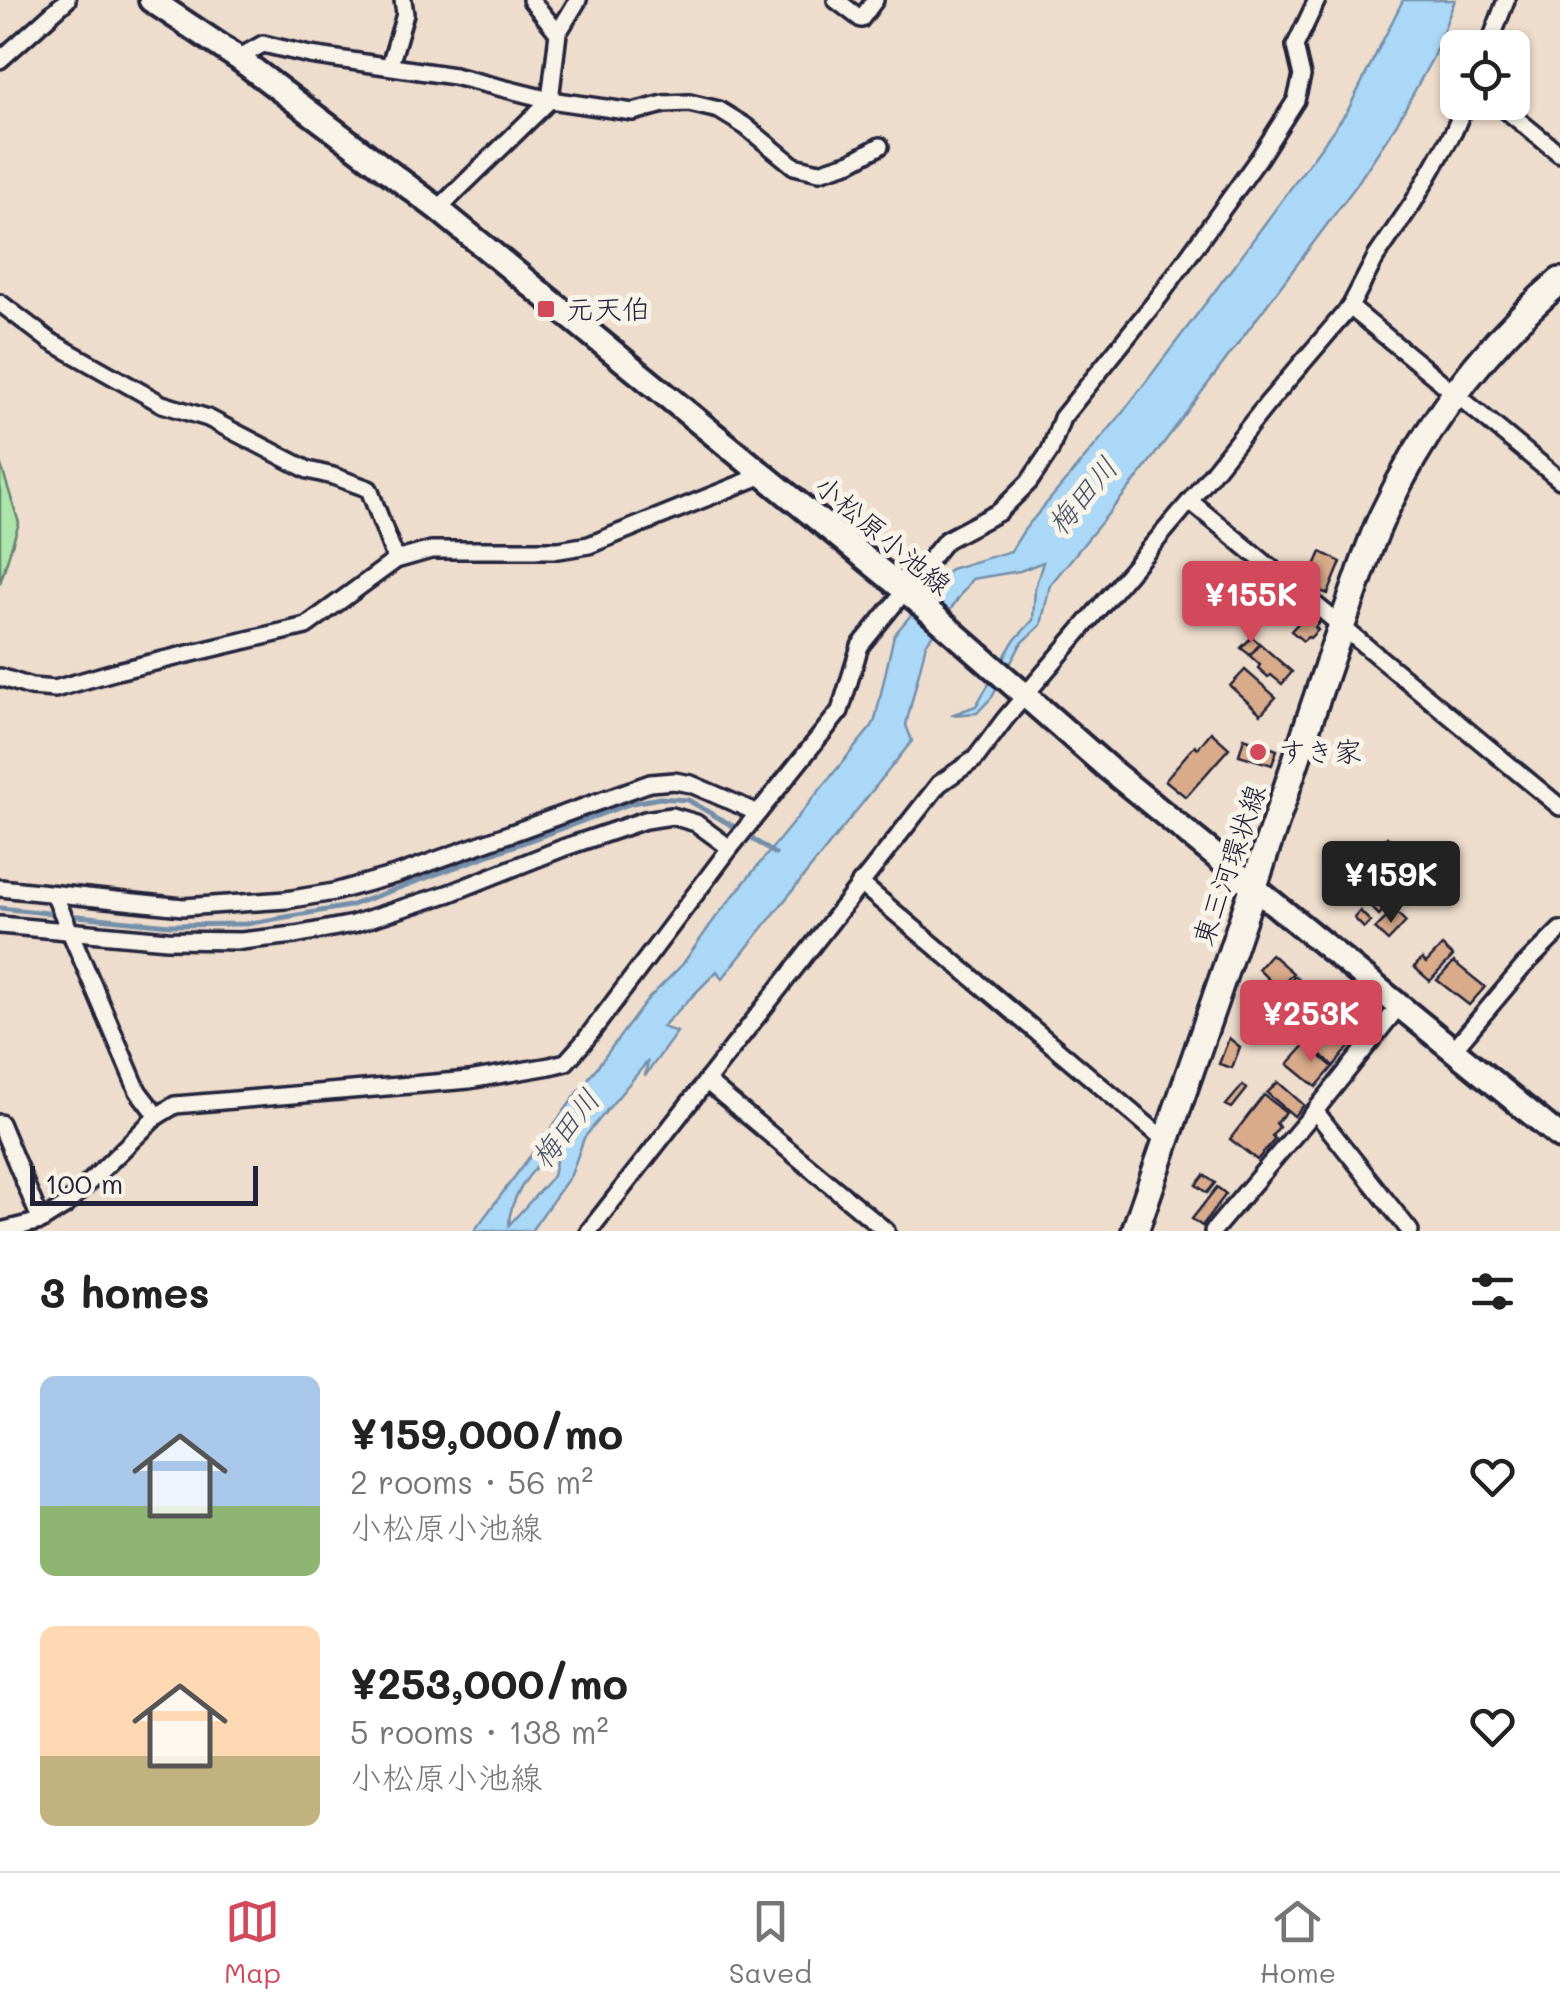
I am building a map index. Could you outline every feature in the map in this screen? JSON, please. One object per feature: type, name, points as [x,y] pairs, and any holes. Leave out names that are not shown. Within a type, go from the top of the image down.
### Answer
[{"type":"main road","name":"小松原小池線","points":[[152,0],[176,7],[438,208],[909,594],[1109,769],[1560,1137]]},
{"type":"main road","name":"東三河環状線","points":[[1134,1231],[1381,517],[1419,446],[1455,394],[1490,350],[1560,281]]},
{"type":"street","points":[[0,60],[66,0]]},
{"type":"street","points":[[390,65],[405,14],[403,0]]},
{"type":"street","points":[[532,0],[558,32]]},
{"type":"street","points":[[438,208],[550,100],[558,32],[578,0]]},
{"type":"street","points":[[836,0],[861,19],[875,0]]},
{"type":"street","points":[[0,1231],[41,1221],[65,1206],[157,1116],[175,1104],[470,1080],[566,1062],[840,711],[860,646],[909,594],[946,540],[999,512],[1030,482],[1050,451],[1062,418],[1159,297],[1296,100],[1302,76],[1295,46],[1317,0]]},
{"type":"street","points":[[1495,30],[1506,0]]},
{"type":"street","points":[[238,58],[264,44],[310,55],[454,76],[550,100],[633,112],[689,103],[719,110],[794,166],[819,172],[852,162],[880,146]]},
{"type":"street","points":[[589,1231],[939,784],[975,759],[1021,691],[1190,500],[1350,307],[1458,120]]},
{"type":"street","points":[[1518,120],[1560,154]]},
{"type":"street","points":[[0,303],[50,341],[162,404],[208,418],[308,470],[369,489],[396,560]]},
{"type":"street","points":[[1350,307],[1560,480]]},
{"type":"street","points":[[0,677],[31,687],[55,688],[306,626],[396,560],[431,550],[559,550],[589,546],[763,475]]},
{"type":"street","points":[[1190,500],[1560,807]]},
{"type":"street","points":[[0,888],[183,908],[286,900],[334,892],[398,874],[650,783],[674,780],[758,814]]},
{"type":"street","points":[[0,925],[167,940],[241,941],[295,935],[353,924],[645,820],[672,816],[738,839]]},
{"type":"street","points":[[860,883],[1166,1140]]},
{"type":"street","points":[[54,894],[138,1091],[157,1116]]},
{"type":"street","points":[[1453,1050],[1560,930]]},
{"type":"street","points":[[1213,1231],[1399,1006]]},
{"type":"street","points":[[706,1082],[886,1231]]},
{"type":"street","points":[[1315,1111],[1410,1231]]},
{"type":"street","points":[[0,1122],[41,1221]]},
{"type":"green space","points":[[0,462],[19,523],[0,583]]},
{"type":"water","name":"梅田川","points":[[1403,0],[1455,0],[1443,30],[1440,30],[1433,57],[1396,125],[1355,187],[1136,480],[1050,585],[1041,625],[1021,644],[992,697],[977,713],[951,715],[976,706],[1013,642],[1033,620],[1035,588],[1043,562],[1020,571],[972,579],[926,644],[906,725],[912,741],[722,979],[717,971],[662,1027],[677,1032],[645,1076],[648,1061],[584,1138],[571,1175],[531,1231],[474,1231],[648,999],[682,965],[716,917],[872,726],[894,635],[950,569],[1011,551],[1233,267],[1348,110]],"holes":[[[549,1152],[556,1161],[553,1176],[509,1225],[517,1195]]]},
{"type":"building","points":[[1321,552],[1341,562],[1328,594],[1306,586]]},
{"type":"building","points":[[1304,609],[1319,623],[1315,627],[1318,630],[1303,641],[1291,631],[1302,619],[1298,615]]},
{"type":"building","points":[[1252,637],[1260,644],[1250,655],[1241,648]]},
{"type":"building","points":[[1260,644],[1292,672],[1282,684],[1271,675],[1268,677],[1250,656]]},
{"type":"building","points":[[1245,670],[1276,697],[1261,714],[1230,686]]},
{"type":"building","points":[[1211,732],[1229,748],[1186,797],[1165,780]]},
{"type":"building","points":[[1244,738],[1277,750],[1272,765],[1239,755]]},
{"type":"building","points":[[1387,837],[1401,849],[1385,869],[1371,857]]},
{"type":"building","points":[[1363,867],[1377,878],[1356,903],[1342,892]]},
{"type":"building","points":[[1385,885],[1397,897],[1379,915],[1365,901]]},
{"type":"building","points":[[1394,910],[1406,922],[1388,941],[1375,929]]},
{"type":"building","points":[[1360,911],[1371,922],[1364,928],[1354,918]]},
{"type":"building","points":[[1442,946],[1453,956],[1430,981],[1414,967],[1422,959],[1426,963]]},
{"type":"building","points":[[1271,954],[1293,973],[1278,989],[1258,969]]},
{"type":"building","points":[[1454,962],[1485,987],[1469,1005],[1437,980]]},
{"type":"building","points":[[1295,976],[1312,993],[1301,1005],[1298,1001],[1292,1004],[1283,989]]},
{"type":"building","points":[[1319,1003],[1358,1036],[1334,1066],[1317,1052],[1324,1043],[1302,1025],[1308,1011]]},
{"type":"building","points":[[1229,1038],[1240,1047],[1232,1068],[1219,1064]]},
{"type":"building","points":[[1306,1044],[1333,1067],[1316,1087],[1288,1064]]},
{"type":"building","points":[[1278,1082],[1304,1105],[1294,1116],[1267,1093]]},
{"type":"building","points":[[1243,1085],[1247,1089],[1232,1108],[1226,1105]]},
{"type":"building","points":[[1264,1095],[1286,1112],[1276,1123],[1279,1127],[1272,1136],[1275,1139],[1257,1160],[1230,1139]]},
{"type":"building","points":[[1204,1175],[1215,1183],[1207,1193],[1196,1185]]},
{"type":"building","points":[[1217,1187],[1226,1194],[1202,1226],[1192,1219]]},
{"type":"waterway","points":[[68,915],[170,925],[246,924],[349,906],[632,803],[660,798],[688,800],[738,829]]},
{"type":"waterway","points":[[747,835],[775,854]]},
{"type":"waterway","points":[[0,908],[57,914]]},
{"type":"place","name":"元天伯","points":[[546,309]]},
{"type":"place","name":"すき家","points":[[1258,752]]}]
